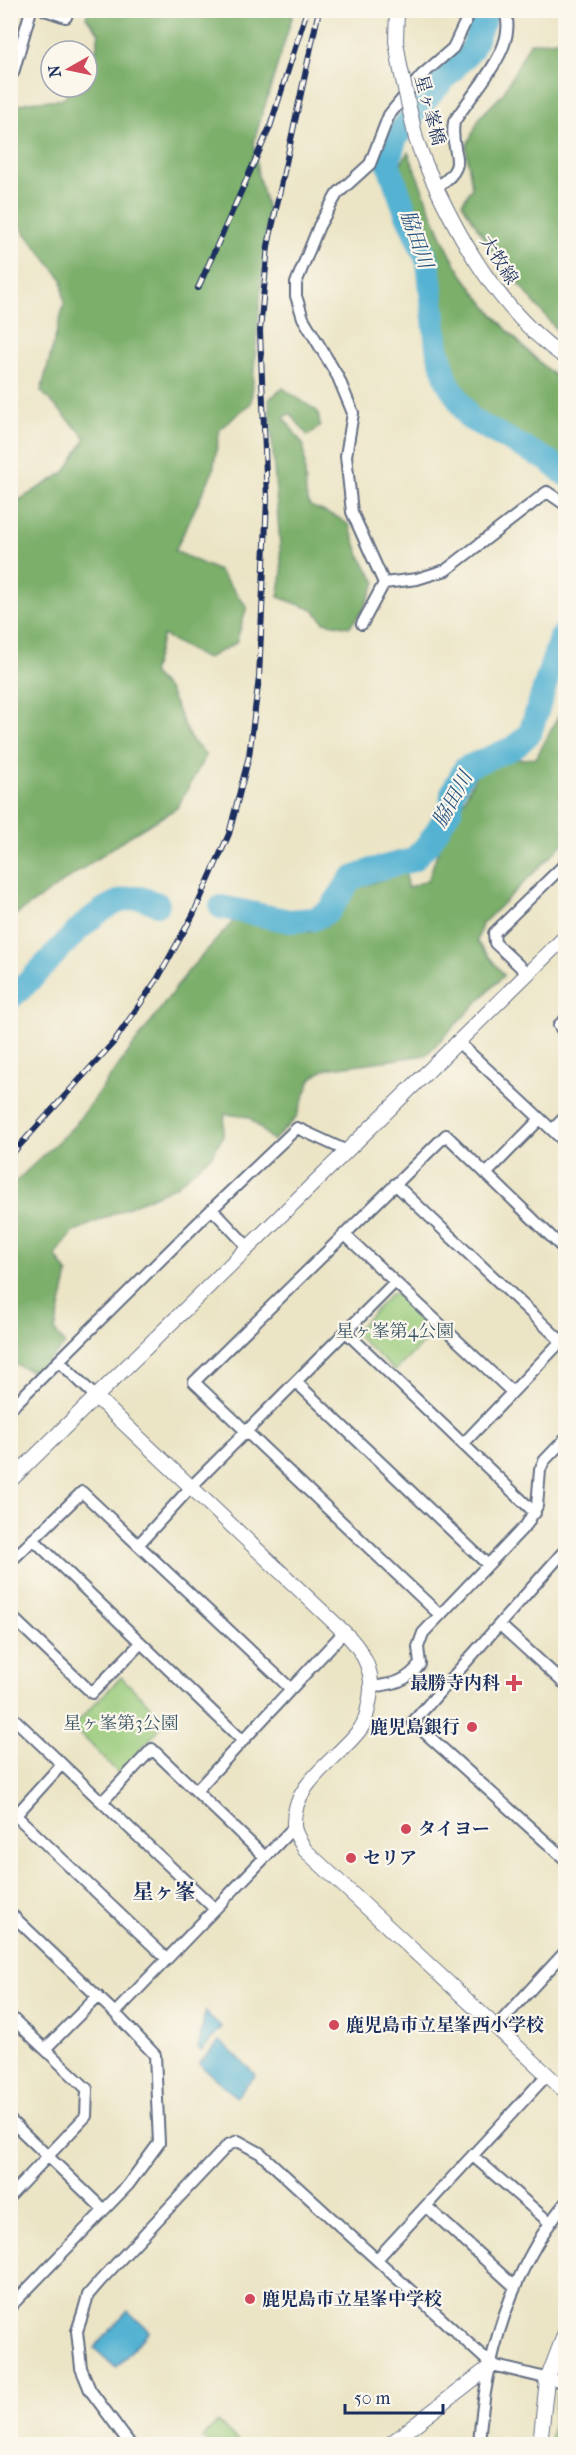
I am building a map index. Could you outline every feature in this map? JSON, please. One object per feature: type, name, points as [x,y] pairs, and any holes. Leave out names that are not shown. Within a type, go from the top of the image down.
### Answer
[{"type":"street","points":[[13,73],[31,10]]},
{"type":"street","points":[[45,10],[66,17],[68,10]]},
{"type":"street","name":"星ヶ峯橋","points":[[397,10],[396,41],[400,66],[416,139],[425,163]]},
{"type":"street","points":[[384,583],[352,512],[346,456],[353,413],[341,384],[303,318],[296,296],[296,283],[319,226],[337,194],[369,164],[389,115],[422,75],[453,48],[471,10]]},
{"type":"street","points":[[436,188],[453,177],[458,164],[452,134],[454,122],[503,51],[510,25],[504,10]]},
{"type":"street","name":"大牧線","points":[[425,163],[472,255],[504,301],[533,333],[566,358]]},
{"type":"street","points":[[384,583],[417,579],[446,570],[547,492],[566,505]]},
{"type":"street","points":[[362,624],[384,583]]},
{"type":"street","points":[[527,973],[495,943],[494,933],[566,863]]},
{"type":"street","points":[[10,1481],[566,936]]},
{"type":"street","points":[[566,1019],[559,1025],[566,1036]]},
{"type":"street","points":[[457,1041],[566,1143]]},
{"type":"street","points":[[552,1130],[566,1116]]},
{"type":"street","points":[[486,1174],[540,1119]]},
{"type":"street","points":[[10,1409],[297,1128],[347,1151]]},
{"type":"street","points":[[440,1615],[194,1382],[446,1135],[566,1251]]},
{"type":"street","points":[[395,1184],[563,1338],[463,1444]]},
{"type":"street","points":[[212,1209],[248,1247]]},
{"type":"street","points":[[344,1234],[512,1392]]},
{"type":"street","points":[[138,1545],[191,1487],[395,1282]]},
{"type":"street","points":[[345,1332],[535,1513]]},
{"type":"street","points":[[59,1361],[344,1632],[364,1657],[372,1687],[362,1727],[300,1796],[294,1827],[116,2013]]},
{"type":"street","points":[[296,1382],[488,1565]]},
{"type":"street","points":[[372,1687],[408,1678],[420,1664],[419,1639],[535,1513],[540,1470],[544,1461],[566,1438]]},
{"type":"street","points":[[10,1562],[82,1492],[291,1689]]},
{"type":"street","points":[[33,1539],[243,1741]]},
{"type":"street","points":[[566,1549],[413,1722],[566,1860]]},
{"type":"street","points":[[10,1615],[92,1693],[141,1643]]},
{"type":"street","points":[[500,1625],[566,1685]]},
{"type":"street","points":[[196,1791],[344,1632]]},
{"type":"street","points":[[10,1715],[215,1909]]},
{"type":"street","points":[[102,1802],[152,1749],[265,1857]]},
{"type":"street","points":[[62,1764],[13,1813],[167,1959]]},
{"type":"street","points":[[294,1827],[305,1850],[566,2092]]},
{"type":"street","points":[[10,1913],[116,2013],[155,2055],[159,2143],[128,2185],[10,2307]]},
{"type":"street","points":[[496,2027],[566,1951]]},
{"type":"street","points":[[45,2049],[98,1996]]},
{"type":"street","points":[[10,2016],[87,2089],[86,2116],[10,2196]]},
{"type":"street","points":[[377,2259],[547,2075]]},
{"type":"street","points":[[10,2120],[104,2210]]},
{"type":"street","points":[[130,2445],[90,2390],[81,2368],[77,2331],[88,2295],[228,2145],[237,2141],[260,2153],[492,2365],[566,2383]]},
{"type":"street","points":[[473,2156],[549,2222]]},
{"type":"street","points":[[479,2445],[499,2330],[530,2253],[549,2222],[566,2202]]},
{"type":"street","points":[[426,2206],[515,2287]]},
{"type":"street","points":[[540,2445],[547,2380],[566,2330]]},
{"type":"street","points":[[390,2445],[492,2365]]},
{"type":"green space","points":[[88,11],[294,11],[254,141],[258,175],[268,210],[251,403],[220,429],[213,471],[175,551],[219,571],[247,607],[236,643],[206,659],[163,635],[152,673],[169,691],[190,738],[206,755],[177,808],[130,836],[11,918],[11,505],[65,472],[86,438],[41,391],[64,304],[62,279],[11,215],[11,109],[30,102],[99,99],[99,33],[86,17]]},
{"type":"green space","points":[[565,39],[566,186],[562,205],[566,222],[565,340],[492,251],[462,203],[472,188],[466,147],[480,117],[502,95],[530,43]]},
{"type":"green space","points":[[408,152],[439,231],[462,274],[510,333],[565,385],[565,478],[558,469],[493,443],[451,409],[428,357],[436,292],[390,180]]},
{"type":"green space","points":[[283,388],[318,412],[320,426],[308,436],[290,413],[284,418],[304,446],[306,495],[310,506],[337,517],[349,525],[361,558],[376,582],[362,612],[349,627],[324,622],[314,610],[278,597],[282,573],[269,399]]},
{"type":"green space","points":[[565,704],[565,842],[482,924],[477,942],[504,975],[426,1055],[325,1069],[311,1079],[296,1118],[273,1141],[249,1117],[225,1114],[223,1136],[212,1155],[176,1186],[73,1232],[55,1255],[68,1274],[55,1331],[65,1345],[35,1373],[11,1362],[11,1186],[74,1126],[189,970],[238,916],[310,932],[328,925],[349,891],[406,871],[407,888],[428,880],[444,833],[455,819],[477,773],[508,760],[536,758]]},
{"type":"green space","name":"星ヶ峯第4公園","points":[[397,1293],[436,1330],[395,1371],[357,1336],[356,1330],[391,1294]]},
{"type":"green space","name":"星ヶ峯第3公園","points":[[121,1677],[166,1721],[119,1774],[73,1726]]},
{"type":"green space","points":[[562,2390],[565,2391],[565,2444],[550,2444],[557,2394]]},
{"type":"green space","points":[[218,2422],[240,2444],[210,2444],[203,2437]]},
{"type":"water","points":[[205,2012],[222,2027],[201,2051],[198,2049]]},
{"type":"water","points":[[220,2041],[256,2075],[236,2097],[199,2064]]},
{"type":"water","points":[[128,2311],[149,2331],[116,2368],[94,2348]]},
{"type":"waterway","name":"脇田川","points":[[488,10],[472,49],[421,105],[396,137],[388,163],[405,210],[428,262],[437,347],[447,381],[470,419],[549,461],[566,475]]},
{"type":"waterway","name":"脇田川","points":[[221,907],[290,921],[314,919],[329,911],[351,879],[372,870],[413,860],[429,843],[451,808],[452,793],[465,768],[515,747],[530,733],[560,639],[566,631]]},
{"type":"waterway","name":"脇田川","points":[[10,998],[24,987],[70,938],[104,909],[122,900],[140,898],[158,904]]},
{"type":"railway","points":[[198,288],[270,127],[307,10]]},
{"type":"railway","points":[[10,1156],[113,1043],[158,978],[193,915],[229,834],[249,756],[259,678],[267,499],[260,331],[268,246],[319,10]]},
{"type":"place","name":"最勝寺内科","points":[[514,1683]]},
{"type":"place","name":"鹿児島銀行","points":[[472,1727]]},
{"type":"place","name":"タイヨー","points":[[406,1829]]},
{"type":"place","name":"セリア","points":[[351,1858]]},
{"type":"place","name":"鹿児島市立星峯西小学校","points":[[334,2025]]},
{"type":"place","name":"鹿児島市立星峯中学校","points":[[250,2299]]},
{"type":"district","name":"星ヶ峯","points":[[164,1892]]}]
